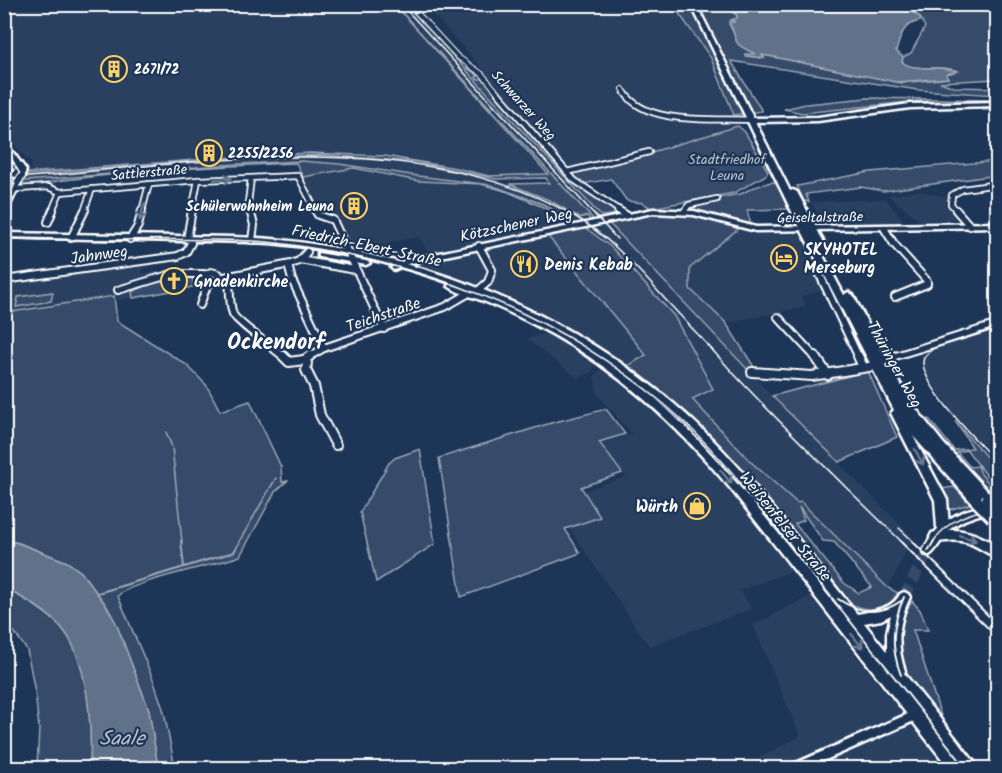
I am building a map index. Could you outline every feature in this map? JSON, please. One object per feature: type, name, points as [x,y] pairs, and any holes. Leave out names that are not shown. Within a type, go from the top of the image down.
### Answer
[{"type":"main road","points":[[693,4],[809,229]]},
{"type":"main road","points":[[722,64],[742,88],[754,120],[799,217],[809,229]]},
{"type":"main road","points":[[754,120],[818,119],[921,105],[998,104]]},
{"type":"main road","points":[[4,142],[20,166],[4,211]]},
{"type":"main road","points":[[4,197],[13,184]]},
{"type":"main road","name":"Thüringer Weg","points":[[809,229],[830,285],[879,363],[931,437],[992,509]]},
{"type":"main road","name":"Thüringer Weg","points":[[809,229],[879,363],[896,404],[921,438],[992,509]]},
{"type":"main road","name":"Friedrich-Ebert-Straße","points":[[6,238],[284,242],[352,261]]},
{"type":"main road","name":"Friedrich-Ebert-Straße","points":[[6,238],[129,239],[262,244],[352,261],[397,266],[480,289],[530,310],[580,339],[637,378],[683,417]]},
{"type":"main road","name":"Friedrich-Ebert-Straße","points":[[397,266],[471,292],[523,315],[565,338],[629,382],[671,420]]},
{"type":"main road","points":[[896,404],[898,420],[941,500],[940,532]]},
{"type":"main road","name":"Weißenfelser Straße","points":[[683,417],[731,468],[849,622]]},
{"type":"main road","name":"Weißenfelser Straße","points":[[671,420],[705,452],[849,622],[882,653],[900,685],[970,768]]},
{"type":"main road","points":[[928,551],[940,532],[960,516],[992,509]]},
{"type":"main road","points":[[940,532],[970,537],[998,553]]},
{"type":"main road","points":[[849,622],[886,613],[904,598],[882,653],[900,685]]},
{"type":"main road","name":"Weißenfelser Straße","points":[[922,713],[957,768]]},
{"type":"street","name":"Schwarzer Weg","points":[[409,4],[458,57],[482,74],[554,154],[567,172],[626,215]]},
{"type":"street","points":[[623,89],[631,103],[646,111],[690,118],[754,120]]},
{"type":"street","points":[[735,119],[746,110]]},
{"type":"street","points":[[567,172],[650,152]]},
{"type":"street","points":[[4,167],[20,166]]},
{"type":"street","name":"Sattlerstraße","points":[[13,184],[48,187],[60,192],[198,180],[298,176],[318,215],[333,220],[352,261]]},
{"type":"street","points":[[250,178],[248,203],[254,225],[252,240]]},
{"type":"street","points":[[189,241],[198,180]]},
{"type":"street","points":[[129,239],[138,226],[149,184]]},
{"type":"street","points":[[970,226],[951,204],[952,195],[963,189],[998,184]]},
{"type":"street","points":[[71,238],[81,221],[92,189]]},
{"type":"street","points":[[48,222],[60,192]]},
{"type":"street","points":[[684,212],[689,204],[717,199]]},
{"type":"street","name":"Geiseltalstraße","points":[[646,212],[684,212],[749,228],[784,230],[994,225]]},
{"type":"street","name":"Kötzschener Weg","points":[[397,266],[479,246],[646,212]]},
{"type":"street","points":[[784,230],[796,225],[799,217]]},
{"type":"street","points":[[994,225],[998,233]]},
{"type":"street","points":[[884,228],[894,244],[927,281],[927,284],[896,297]]},
{"type":"street","name":"Jahnweg","points":[[4,280],[178,256],[186,252],[189,241]]},
{"type":"street","points":[[479,246],[492,270],[488,282],[480,289]]},
{"type":"street","points":[[203,274],[200,281],[208,283],[219,278],[288,265],[300,260],[307,252]]},
{"type":"street","name":"Friedrich-Ebert-Straße","points":[[300,260],[352,261]]},
{"type":"street","points":[[352,261],[384,329]]},
{"type":"street","points":[[288,265],[292,280],[324,348]]},
{"type":"street","name":"Thüringer Weg","points":[[818,271],[830,285],[863,367]]},
{"type":"street","points":[[118,290],[163,276],[216,272],[219,278]]},
{"type":"street","points":[[229,276],[233,314],[238,322],[266,341],[289,362],[304,360],[307,363],[306,370],[316,389],[320,414],[336,445]]},
{"type":"street","points":[[200,305],[208,283]]},
{"type":"street","name":"Teichstraße","points":[[304,360],[324,348],[445,307],[471,292]]},
{"type":"street","points":[[778,317],[817,358],[828,375]]},
{"type":"street","points":[[752,372],[828,375],[879,363],[998,324]]},
{"type":"street","points":[[796,768],[922,713]]},
{"type":"shaded area","points":[[4,5],[395,5],[548,174],[489,176],[408,158],[347,153],[219,157],[32,172],[30,168],[32,163],[21,153],[5,130]]},
{"type":"shaded area","points":[[397,5],[408,5],[602,217],[772,396],[913,538],[888,588],[801,502],[797,503],[751,462],[692,398],[713,388],[674,316],[611,247],[588,229],[543,204],[491,185],[319,162],[221,165],[5,183],[5,177],[222,159],[301,155],[366,156],[416,162],[496,179],[549,200],[603,231]]},
{"type":"shaded area","points":[[424,5],[673,5],[711,58],[738,126],[572,174],[483,69]]},
{"type":"shaded area","points":[[354,168],[420,182],[481,185],[543,207],[568,222],[560,226],[429,253],[419,237],[391,242],[381,256],[343,250],[303,177]]},
{"type":"shaded area","points":[[919,191],[945,197],[961,219],[920,221],[888,195]]},
{"type":"shaded area","points":[[886,199],[904,222],[824,225],[811,202]]},
{"type":"shaded area","points":[[739,228],[757,232],[799,231],[825,285],[825,290],[801,296],[806,307],[726,323],[690,289],[690,268]]},
{"type":"shaded area","points":[[546,234],[646,355],[626,367],[576,332],[509,297],[414,263]]},
{"type":"shaded area","points":[[145,267],[142,273],[159,272],[159,280],[133,292],[133,298],[114,301],[114,296],[5,313],[5,282],[116,268]]},
{"type":"shaded area","points":[[997,326],[997,454],[979,441],[997,461],[997,464],[958,421],[927,377],[922,366],[920,351]]},
{"type":"shaded area","points":[[546,333],[596,365],[590,373],[577,378],[527,339]]},
{"type":"shaded area","points":[[603,368],[700,453],[792,571],[740,590],[752,609],[649,646],[569,528],[600,517],[583,491],[626,477],[601,443],[632,434],[598,395],[594,377]]},
{"type":"shaded area","points":[[810,596],[946,768],[742,768],[800,736],[753,625]]},
{"type":"green space","points":[[395,5],[593,219],[590,220],[587,216],[580,218],[549,200],[509,184],[549,183],[546,178],[496,179],[416,162],[322,155],[222,159],[26,175],[27,173],[220,158],[310,153],[385,156],[489,176],[548,174]]},
{"type":"green space","points":[[406,5],[469,67],[467,68],[479,76],[476,77],[477,79],[484,79],[570,179],[617,211],[612,215],[601,216]]},
{"type":"green space","points":[[673,5],[729,5],[735,8],[733,13],[737,15],[737,18],[729,24],[736,40],[740,46],[759,55],[746,56],[774,57],[902,83],[948,78],[946,74],[956,71],[908,66],[902,62],[903,57],[911,53],[925,27],[920,17],[901,5],[997,5],[997,79],[940,82],[954,87],[997,88],[997,95],[918,90],[731,61],[762,111],[734,115],[711,58]]},
{"type":"green space","points":[[867,98],[998,100],[997,109],[983,109],[982,102],[918,101],[802,113],[784,109],[806,104]]},
{"type":"green space","name":"Stadtfriedhof Leuna","points":[[738,126],[745,132],[768,171],[766,175],[734,193],[651,208],[643,203],[627,201],[611,179],[582,184],[572,174],[577,171],[622,161]]},
{"type":"green space","points":[[300,161],[339,164],[491,185],[543,204],[571,220],[568,222],[543,207],[508,192],[481,184],[418,181],[354,168],[303,177],[296,163],[122,174],[19,188],[25,181],[221,165]]},
{"type":"green space","points":[[997,161],[997,175],[883,191],[861,187],[806,194],[809,202],[804,201],[797,186],[870,172]]},
{"type":"green space","points":[[771,182],[777,183],[788,209],[747,210],[751,225],[690,209],[713,203],[719,200],[717,198],[741,194]]},
{"type":"green space","points":[[650,213],[691,214],[739,228],[690,268],[690,289],[726,323],[756,370],[749,371],[607,221]]},
{"type":"green space","points":[[583,226],[611,247],[674,316],[713,389],[692,399],[751,462],[797,503],[801,502],[888,588],[898,593],[890,604],[885,607],[867,609],[846,600],[669,401],[626,367],[646,355],[546,234]],"holes":[[[799,507],[823,541],[834,542],[872,587],[859,593],[844,583],[795,524],[804,520]]]},
{"type":"green space","points":[[192,274],[193,287],[133,298],[132,292],[159,280]]},
{"type":"green space","points":[[53,292],[51,301],[16,307],[18,297]]},
{"type":"green space","points":[[114,296],[117,321],[187,365],[207,386],[220,411],[250,401],[281,467],[282,482],[287,481],[275,492],[240,556],[138,585],[118,596],[153,679],[164,712],[175,768],[158,768],[149,710],[116,623],[106,605],[81,572],[67,562],[19,543],[5,540],[5,313]]},
{"type":"green space","points":[[868,371],[897,437],[839,462],[772,396]]},
{"type":"green space","points":[[606,409],[625,434],[599,442],[622,473],[581,487],[600,517],[565,529],[580,553],[461,597],[439,458],[551,423]]},
{"type":"green space","points":[[929,419],[954,450],[973,448],[955,421],[997,469],[997,489],[967,450],[957,452],[970,467],[978,466],[981,474],[997,492],[997,499],[950,449],[926,420]]},
{"type":"green space","points":[[420,449],[435,544],[376,582],[360,512],[389,463],[395,458]]},
{"type":"green space","points":[[954,487],[970,504],[948,510],[940,489]]},
{"type":"green space","points":[[4,588],[48,615],[71,641],[78,657],[87,694],[90,768],[37,768],[39,728],[35,692],[27,650],[5,619]]},
{"type":"green space","points":[[912,601],[920,610],[928,630],[913,630],[942,719],[979,768],[972,768],[934,720],[911,684],[900,645],[901,626]]},
{"type":"water","points":[[729,5],[901,5],[920,17],[920,21],[909,25],[901,36],[896,51],[903,57],[902,62],[913,67],[958,71],[946,74],[948,78],[896,82],[774,57],[746,56],[745,54],[756,54],[736,41],[729,22],[735,22],[731,20],[737,18],[737,15],[731,10],[735,8]]},
{"type":"water","name":"Saale","points":[[5,540],[67,562],[81,572],[106,605],[116,623],[149,710],[158,768],[90,768],[87,694],[78,657],[70,641],[55,621],[5,588]]},
{"type":"waterway","points":[[166,432],[172,447],[182,542]]},
{"type":"waterway","points":[[239,542],[276,478]]},
{"type":"waterway","points":[[181,541],[184,567]]},
{"type":"waterway","points":[[98,593],[234,552],[240,541]]},
{"type":"tunnel","points":[[904,597],[928,551]]},
{"type":"tram line","points":[[4,148],[20,174],[4,206]]},
{"type":"tram line","points":[[4,238],[280,243],[334,252],[403,268],[483,296],[559,332],[595,353],[664,404],[682,419],[714,453],[788,542]]},
{"type":"tram line","points":[[998,327],[934,348],[923,360],[925,373],[942,400],[966,430],[998,463]]},
{"type":"tram line","points":[[933,542],[946,527],[961,517],[998,507]]},
{"type":"tram line","points":[[787,541],[966,768]]},
{"type":"tram line","points":[[928,551],[934,541]]},
{"type":"tram line","points":[[901,675],[895,655],[894,636],[897,617],[904,597]]},
{"type":"tram line","points":[[838,599],[846,604],[870,611],[885,609],[901,601]]},
{"type":"railway","points":[[401,4],[617,239]]},
{"type":"railway","points":[[4,179],[219,160],[293,157],[367,159],[438,168],[507,186],[571,214],[621,252],[776,418],[902,542]]},
{"type":"railway","points":[[899,528],[914,542]]},
{"type":"railway","points":[[900,541],[998,638]]},
{"type":"railway","points":[[912,541],[998,625]]},
{"type":"place","name":"2671/72","points":[[114,69]]},
{"type":"place","name":"2255/2256","points":[[209,153]]},
{"type":"place","name":"Schülerwohnheim Leuna","points":[[354,206]]},
{"type":"place","name":"SKYHOTEL Merseburg","points":[[784,258]]},
{"type":"place","name":"Denis Kebab","points":[[524,264]]},
{"type":"place","name":"Gnadenkirche","points":[[174,281]]},
{"type":"place","name":"Würth","points":[[697,506]]},
{"type":"district","name":"Ockendorf","points":[[276,341]]}]
